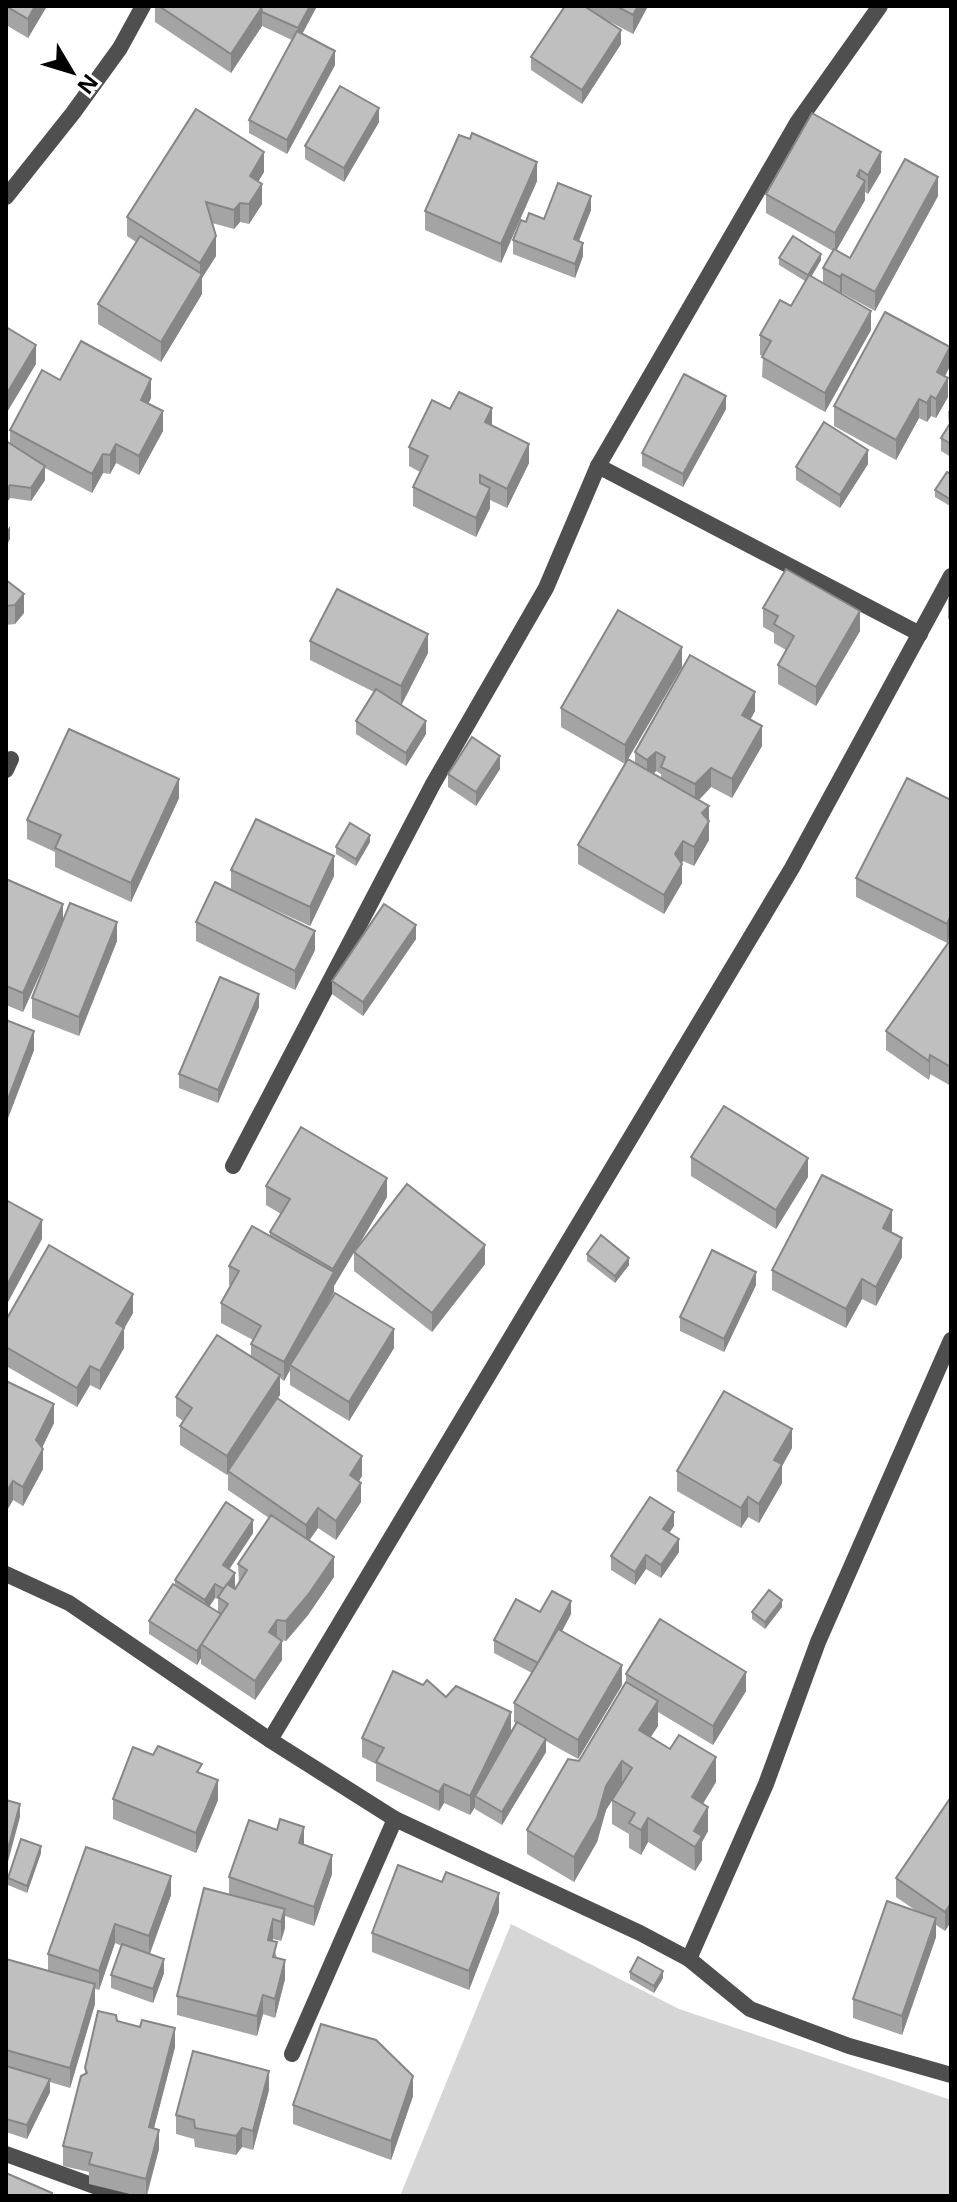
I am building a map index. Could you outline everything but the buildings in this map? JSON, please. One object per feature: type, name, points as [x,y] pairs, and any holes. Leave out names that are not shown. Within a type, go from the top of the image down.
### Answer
[{"type":"street","points":[[6,197],[11,178],[73,113],[120,48],[143,6]]},
{"type":"street","points":[[233,1166],[433,784],[546,588],[598,466],[797,123],[880,6]]},
{"type":"street","points":[[598,466],[920,634]]},
{"type":"street","points":[[270,1740],[792,868],[951,576]]},
{"type":"street","points":[[689,1959],[766,1784],[818,1642],[951,1340]]},
{"type":"street","points":[[6,1574],[69,1603],[270,1740],[395,1819],[640,1933],[689,1959],[750,2009],[849,2046],[951,2075]]},
{"type":"street","points":[[292,2054],[395,1819]]},
{"type":"street","points":[[6,2154],[78,2188],[122,2196]]},
{"type":"shaded area","points":[[511,1924],[679,2009],[951,2100],[951,2196],[400,2196]]}]
